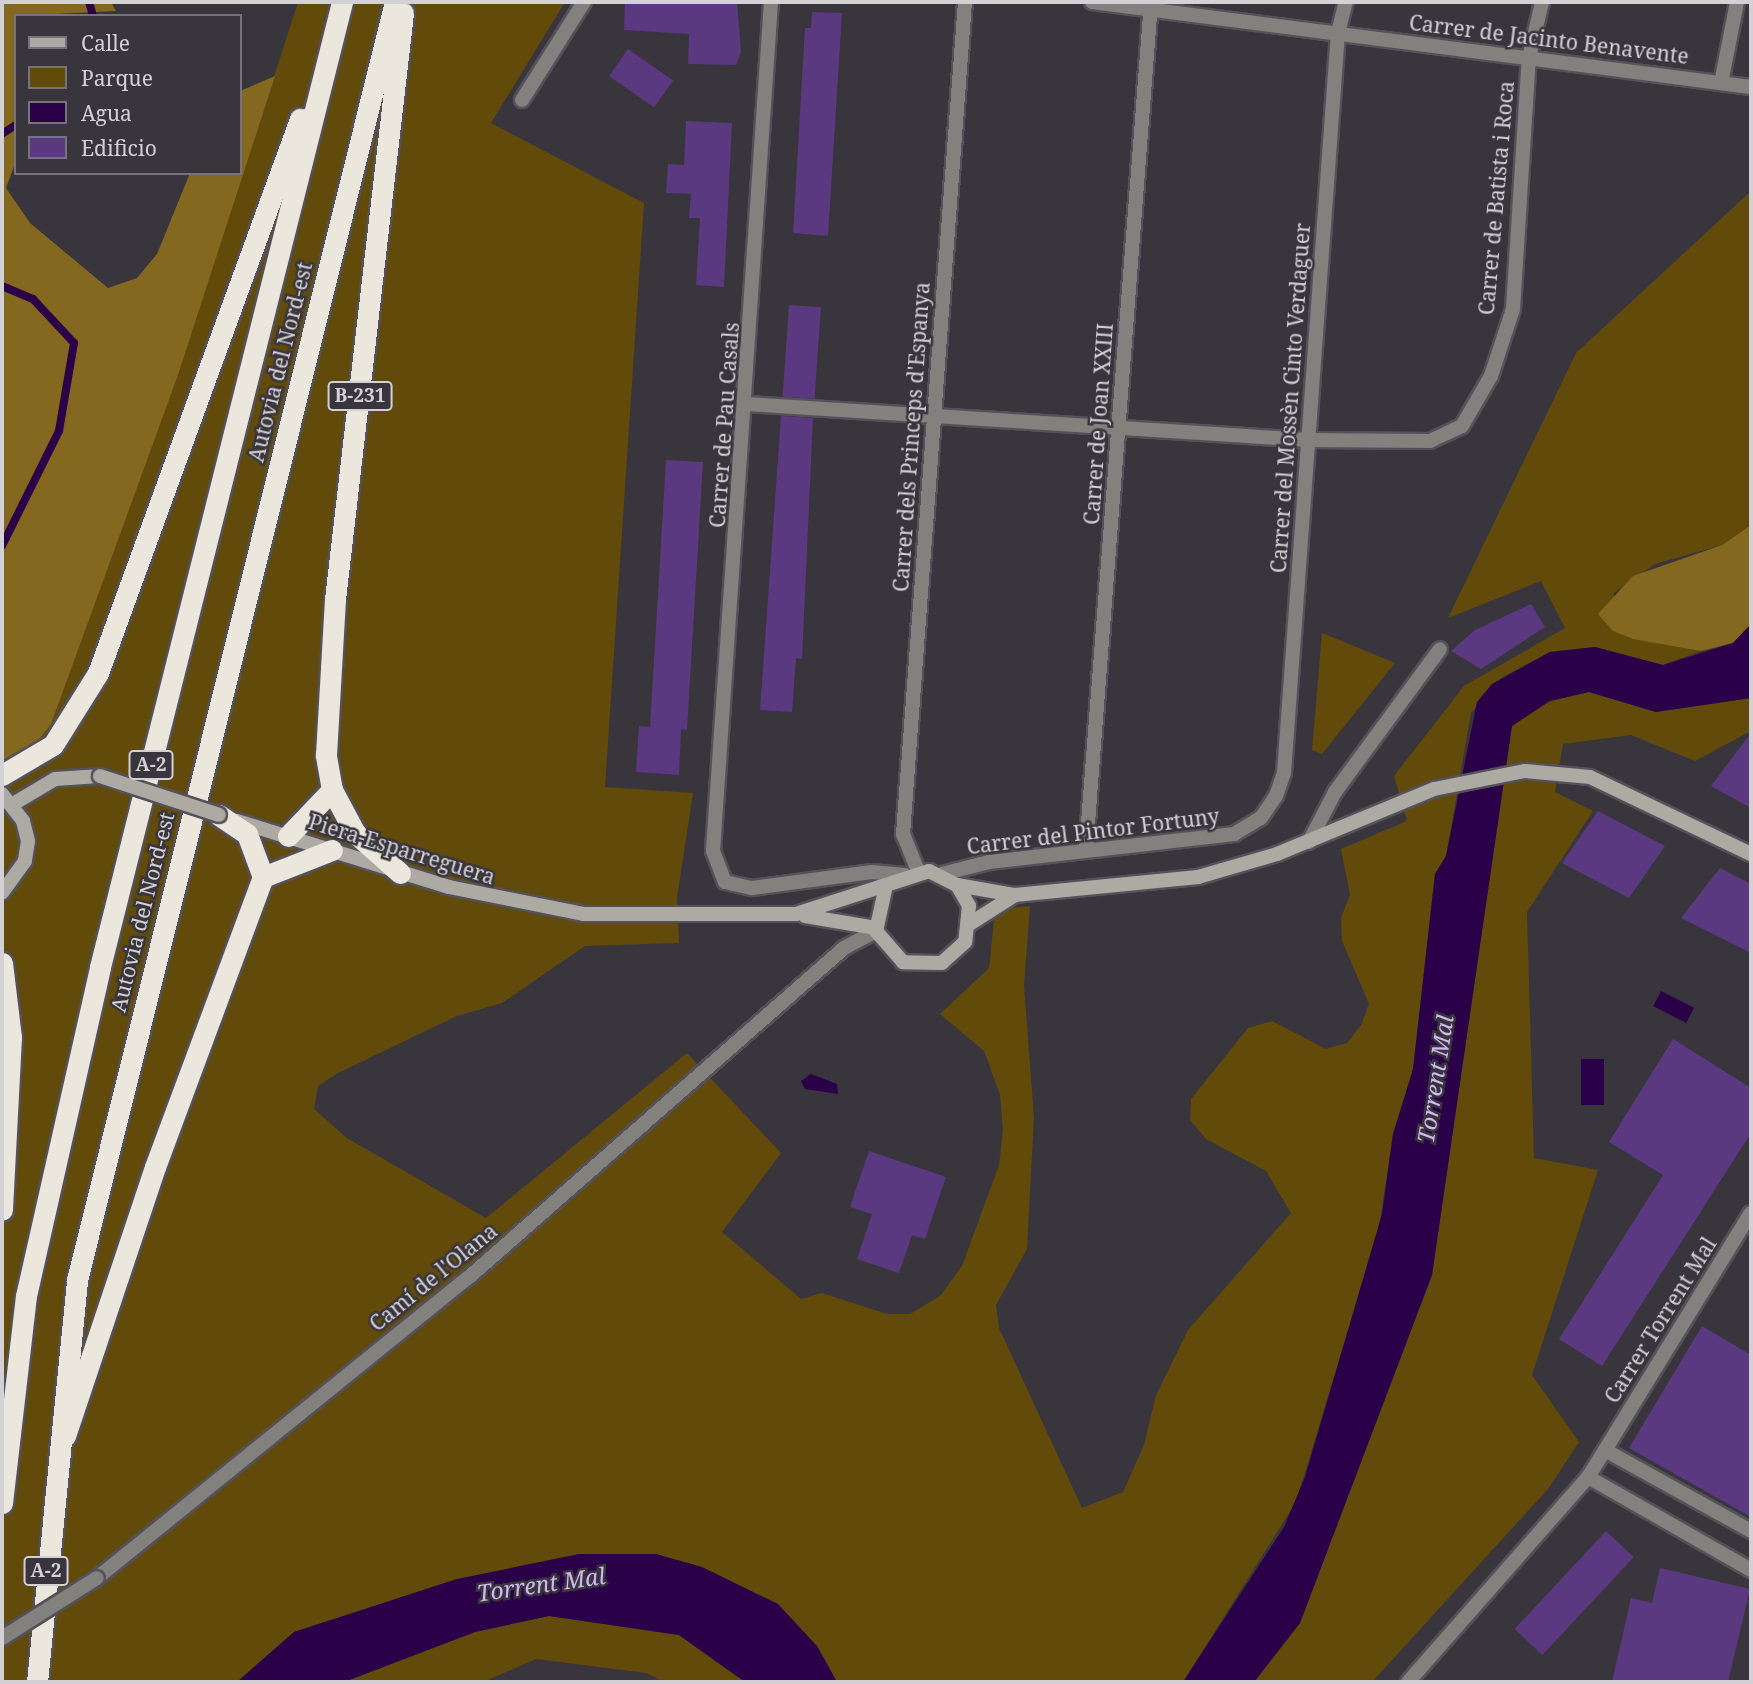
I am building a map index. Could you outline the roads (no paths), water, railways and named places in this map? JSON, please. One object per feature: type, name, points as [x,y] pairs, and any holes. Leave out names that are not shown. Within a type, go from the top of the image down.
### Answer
[{"type":"highway","name":"Autovia del Nord-est","points":[[2,1503],[26,1296],[100,967],[342,2]]},
{"type":"highway","name":"Autovia del Nord-est","points":[[37,1682],[55,1460],[77,1280],[395,2]]},
{"type":"highway","name":"B-231","points":[[400,873],[355,833],[332,790],[326,755],[335,599],[404,2]]},
{"type":"highway","points":[[2,775],[53,745],[94,682],[333,32]]},
{"type":"highway","points":[[288,836],[332,790]]},
{"type":"highway","points":[[55,1460],[263,877],[247,834],[219,815]]},
{"type":"highway","points":[[263,877],[332,850]]},
{"type":"highway","points":[[2,963],[11,1037],[2,1210]]},
{"type":"main road","points":[[911,873],[942,874],[957,885],[1015,895],[1198,877],[1309,842],[1402,802],[1484,776],[1563,772],[1620,788],[1751,854]]},
{"type":"main road","name":"Piera-Esparreguera","points":[[13,804],[55,779],[100,775],[400,873],[584,914],[796,914],[876,930]]},
{"type":"main road","points":[[2,794],[13,804],[26,831],[25,861],[2,893]]},
{"type":"main road","name":"Piera-Esparreguera","points":[[796,914],[885,890],[911,873]]},
{"type":"main road","points":[[957,885],[971,923]]},
{"type":"main road","points":[[885,890],[876,930],[889,953],[926,967],[955,955],[971,923],[1015,895]]},
{"type":"street","points":[[522,100],[584,2]]},
{"type":"street","name":"Carrer de Pau Casals","points":[[771,2],[747,404],[713,851],[725,882],[752,888],[872,872],[911,873]]},
{"type":"street","name":"Carrer dels Princeps d'Espanya","points":[[911,873],[903,834],[965,2]]},
{"type":"street","name":"Carrer de Jacinto Benavente","points":[[1092,2],[1150,5],[1338,33],[1751,87]]},
{"type":"street","name":"Carrer del Mossèn Cinto Verdaguer","points":[[1276,796],[1284,773],[1338,33],[1346,2]]},
{"type":"street","name":"Carrer de Batista i Roca","points":[[747,404],[933,420],[1308,440],[1430,441],[1462,426],[1491,376],[1513,309],[1528,58],[1542,2]]},
{"type":"street","points":[[1721,83],[1737,2]]},
{"type":"street","name":"Carrer de Joan XXIII","points":[[1086,849],[1150,5]]},
{"type":"street","points":[[1309,842],[1335,792],[1440,649]]},
{"type":"street","name":"Carrer del Pintor Fortuny","points":[[942,874],[1086,849],[1234,834],[1261,818],[1276,796]]},
{"type":"street","name":"Camí de l'Olana","points":[[2,1638],[97,1578],[468,1278],[844,948],[876,930]]},
{"type":"street","name":"Carrer Torrent Mal","points":[[1588,1477],[1751,1213]]},
{"type":"street","points":[[1605,1450],[1751,1531]]},
{"type":"street","points":[[1408,1682],[1588,1477],[1751,1570]]},
{"type":"water","name":"Torrent Mal","points":[[1751,624],[1751,698],[1656,712],[1589,692],[1550,701],[1512,726],[1432,1275],[1300,1623],[1254,1682],[1183,1682],[1284,1527],[1305,1477],[1382,1214],[1393,1134],[1413,1069],[1435,874],[1446,856],[1477,702],[1492,684],[1550,652],[1595,647],[1663,665],[1733,643]]},
{"type":"water","points":[[1661,991],[1694,1008],[1686,1023],[1653,1006]]},
{"type":"water","points":[[1581,1059],[1604,1059],[1604,1105],[1581,1105]]},
{"type":"water","points":[[811,1074],[837,1084],[838,1094],[805,1089],[801,1081]]},
{"type":"water","name":"Torrent Mal","points":[[579,1554],[656,1554],[702,1567],[778,1604],[817,1646],[837,1682],[745,1682],[679,1635],[549,1616],[475,1632],[344,1682],[237,1682],[294,1632],[457,1579]]},
{"type":"waterway","points":[[89,2],[92,14]]},
{"type":"waterway","points":[[2,134],[14,126]]},
{"type":"waterway","points":[[2,286],[33,299],[74,343],[59,431],[2,546]]}]
